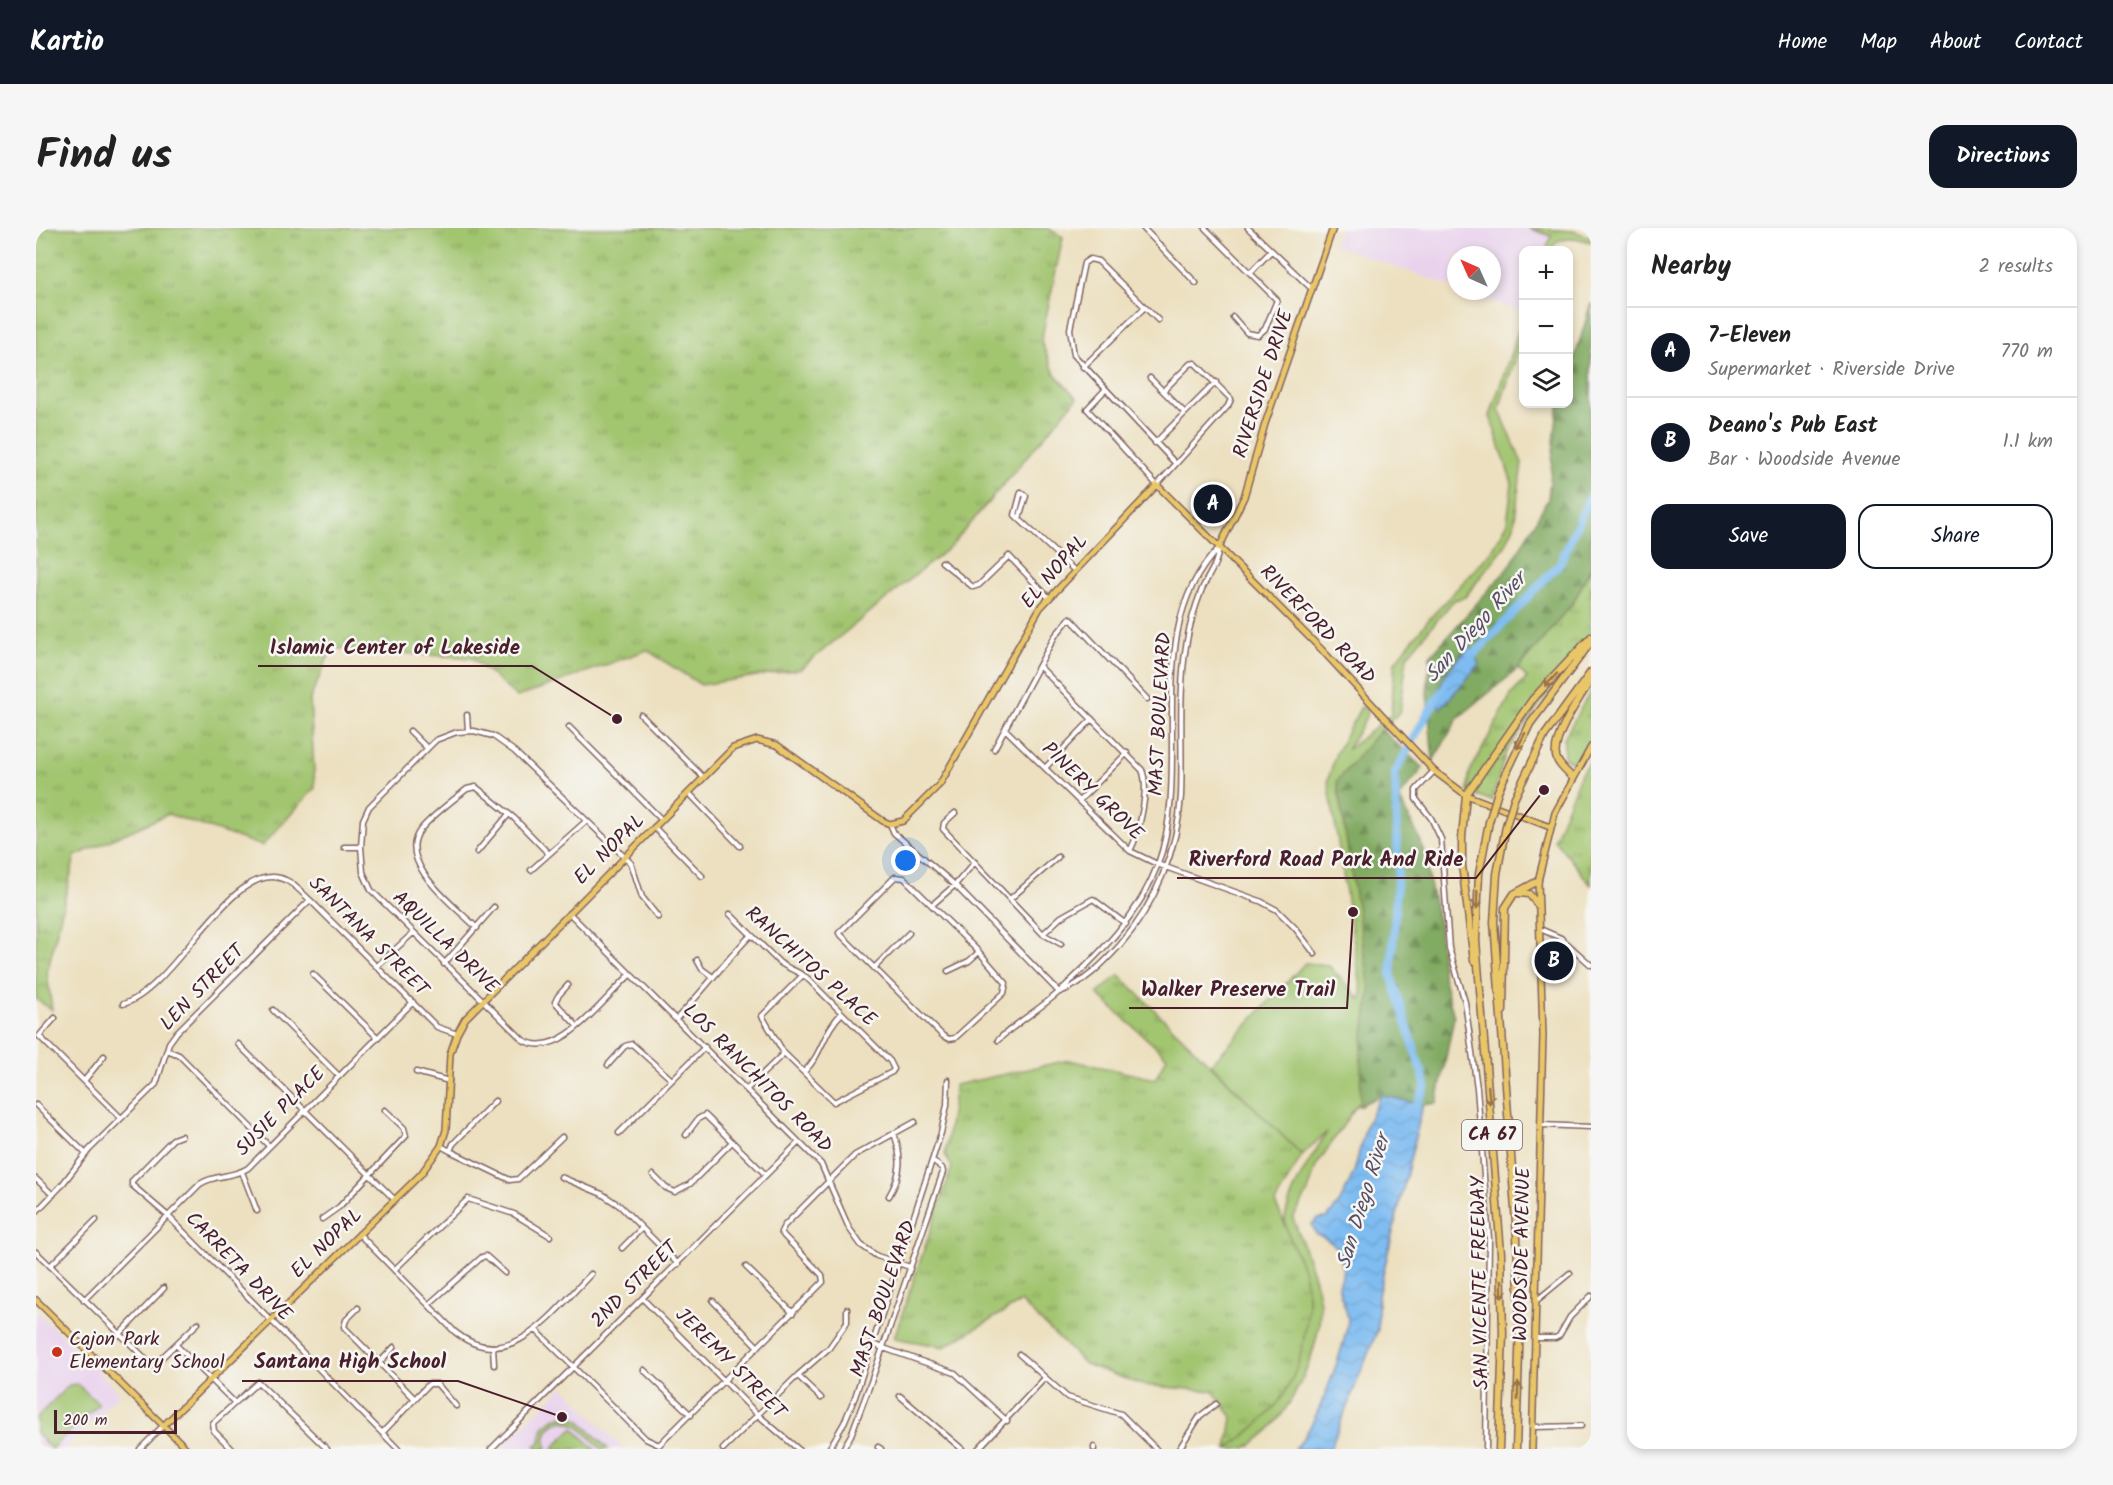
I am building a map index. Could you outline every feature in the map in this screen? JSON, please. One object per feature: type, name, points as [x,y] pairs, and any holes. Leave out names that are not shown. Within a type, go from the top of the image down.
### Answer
[{"type":"highway","points":[[1479,990],[1462,865],[1466,795],[1532,700],[1591,637]]},
{"type":"highway","name":"SAN VICENTE FREEWAY","points":[[1499,1449],[1503,1334],[1501,1253],[1479,990],[1477,896],[1489,822],[1498,791],[1530,724],[1591,642]]},
{"type":"highway","name":"SAN VICENTE FREEWAY","points":[[1516,1449],[1520,1321],[1517,1247],[1494,922],[1497,874],[1506,826],[1514,799],[1545,735],[1591,672]]},
{"type":"highway","points":[[1572,778],[1558,763],[1556,749],[1568,718],[1591,680]]},
{"type":"highway","points":[[1502,1038],[1505,908],[1514,894],[1538,881]]},
{"type":"highway","points":[[1514,894],[1529,894],[1538,905]]},
{"type":"main road","name":"RIVERSIDE DRIVE","points":[[1219,548],[1244,497],[1333,228]]},
{"type":"main road","name":"RIVERFORD ROAD","points":[[1157,485],[1379,711],[1434,771],[1466,795],[1550,828]]},
{"type":"main road","name":"EL NOPAL","points":[[163,1426],[421,1174],[441,1146],[446,1130],[450,1054],[456,1034],[465,1019],[481,1000],[703,777],[739,744],[757,740],[769,742],[883,821],[890,824],[903,821],[940,784],[1030,623],[1074,570],[1157,485]]},
{"type":"main road","name":"WOODSIDE AVENUE","points":[[1532,1449],[1543,1035],[1538,881],[1550,828],[1572,778],[1591,747]]},
{"type":"main road","points":[[36,1300],[187,1449]]},
{"type":"street","points":[[1143,228],[1196,283]]},
{"type":"street","points":[[1205,228],[1276,296],[1278,304],[1264,331],[1258,335],[1246,333],[1233,317]]},
{"type":"street","points":[[1248,228],[1312,289]]},
{"type":"street","points":[[1250,273],[1271,251]]},
{"type":"street","points":[[1158,320],[1098,261],[1090,259],[1084,263],[1070,329],[1074,354],[1083,367],[1175,463]]},
{"type":"street","points":[[1083,367],[1145,307]]},
{"type":"street","points":[[1157,485],[1228,406],[1230,397],[1195,363],[1190,364],[1163,391]]},
{"type":"street","points":[[1150,378],[1185,413]]},
{"type":"street","points":[[1155,443],[1216,381]]},
{"type":"street","name":"RIVERFORD ROAD","points":[[1106,390],[1087,409],[1157,485]]},
{"type":"street","points":[[1018,519],[1026,496],[1021,492],[1014,514],[1018,519],[1074,570]]},
{"type":"street","name":"MAST BOULEVARD","points":[[1059,992],[1068,980],[1104,949],[1125,924],[1157,864],[1168,826],[1172,798],[1175,644],[1187,602],[1208,559],[1219,548]]},
{"type":"street","name":"MAST BOULEVARD","points":[[1059,992],[1073,987],[1087,977],[1130,933],[1149,903],[1165,867],[1177,828],[1181,797],[1182,686],[1191,624],[1203,587],[1217,564],[1219,548]]},
{"type":"street","points":[[942,562],[967,585],[973,587],[979,585],[1009,556],[1049,598]]},
{"type":"street","points":[[994,749],[1055,636],[1070,618],[1147,699]]},
{"type":"street","points":[[1039,666],[1139,766],[1146,783],[1136,840],[1130,851]]},
{"type":"street","points":[[1173,686],[1182,686]]},
{"type":"street","points":[[467,715],[468,731],[487,734],[505,743],[624,857],[635,870],[642,897],[658,917]]},
{"type":"street","points":[[641,715],[703,777]]},
{"type":"street","points":[[1045,768],[1092,719]]},
{"type":"street","points":[[569,727],[661,819]]},
{"type":"street","name":"PINERY GROVE","points":[[1005,729],[1130,851],[1157,864],[1260,901],[1277,910],[1316,954]]},
{"type":"street","points":[[410,731],[427,748]]},
{"type":"street","name":"AQUILLA DRIVE","points":[[468,731],[446,735],[427,748],[369,807],[363,820],[361,847],[363,872],[369,887],[444,964],[519,1037],[530,1044],[543,1046],[555,1043],[577,1026],[631,974]]},
{"type":"street","points":[[1079,801],[1127,753]]},
{"type":"street","points":[[1434,771],[1416,790],[1416,799],[1431,818],[1441,839],[1449,948],[1465,1002],[1477,1088],[1489,1239],[1486,1449]]},
{"type":"street","points":[[477,928],[420,870],[414,849],[421,829],[467,789],[476,787],[509,814],[549,854]]},
{"type":"street","points":[[688,792],[740,846]]},
{"type":"street","points":[[955,813],[944,823],[943,829],[1043,934],[1061,944]]},
{"type":"street","points":[[477,852],[509,814]]},
{"type":"street","points":[[531,870],[586,821]]},
{"type":"street","points":[[890,824],[894,833],[955,885],[1059,992],[1018,1021],[998,1040]]},
{"type":"street","points":[[654,827],[702,876]]},
{"type":"street","points":[[344,847],[361,847]]},
{"type":"street","points":[[1010,899],[1058,857]]},
{"type":"street","points":[[932,905],[955,885],[975,862]]},
{"type":"street","points":[[895,877],[904,878],[932,905],[1006,983],[1004,993],[956,1038],[949,1039],[943,1036],[839,933],[895,877]]},
{"type":"street","name":"SANTANA STREET","points":[[123,1004],[132,1002],[165,973],[207,924],[248,883],[263,878],[282,879],[310,900],[437,1027],[456,1034]]},
{"type":"street","points":[[1043,934],[1061,917],[1093,899],[1125,924]]},
{"type":"street","name":"LEN STREET","points":[[36,1212],[86,1154],[156,1084],[167,1050],[177,1032],[310,900]]},
{"type":"street","points":[[444,964],[494,907]]},
{"type":"street","name":"LOS RANCHITOS ROAD","points":[[568,912],[821,1164],[854,1238],[873,1254],[910,1267]]},
{"type":"street","name":"RANCHITOS PLACE","points":[[730,914],[781,963],[803,975],[890,1061],[894,1069],[834,1102],[804,1072]]},
{"type":"street","points":[[1539,928],[1562,938],[1591,964]]},
{"type":"street","points":[[377,966],[413,933]]},
{"type":"street","points":[[874,968],[909,933]]},
{"type":"street","points":[[676,1019],[708,987],[722,963],[751,935]]},
{"type":"street","points":[[948,971],[969,962],[979,952]]},
{"type":"street","points":[[697,960],[702,969],[713,977]]},
{"type":"street","points":[[313,974],[377,1037]]},
{"type":"street","points":[[803,975],[762,1016],[784,1053],[804,1072],[818,1058],[831,1025],[842,1013]]},
{"type":"street","points":[[568,985],[555,1002],[577,1026]]},
{"type":"street","name":"SUSIE PLACE","points":[[84,1300],[203,1181],[242,1172],[413,1002]]},
{"type":"street","points":[[273,1010],[339,1076]]},
{"type":"street","points":[[55,1018],[39,1036],[121,1119]]},
{"type":"street","points":[[238,1044],[394,1199]]},
{"type":"street","points":[[608,1065],[625,1046],[632,1044],[672,1080]]},
{"type":"street","points":[[619,1133],[705,1047]]},
{"type":"street","points":[[167,1050],[179,1055],[269,1146]]},
{"type":"street","points":[[747,1089],[784,1053]]},
{"type":"street","points":[[84,1081],[104,1056]]},
{"type":"street","points":[[416,1072],[450,1081]]},
{"type":"street","name":"MAST BOULEVARD","points":[[829,1449],[844,1424],[932,1161],[947,1105],[948,1080]]},
{"type":"street","points":[[450,1151],[453,1144],[495,1101]]},
{"type":"street","points":[[36,1105],[86,1154]]},
{"type":"street","points":[[322,1219],[327,1218],[406,1137],[404,1128],[385,1110]]},
{"type":"street","points":[[686,1135],[698,1119],[705,1115],[766,1175]]},
{"type":"street","points":[[536,1329],[655,1446],[663,1443],[793,1313],[823,1278],[781,1232],[784,1226],[855,1155],[915,1122]]},
{"type":"street","points":[[1541,1125],[1591,1127]]},
{"type":"street","points":[[889,1196],[900,1167],[894,1133]]},
{"type":"street","name":"CARRETA DRIVE","points":[[182,1136],[173,1139],[132,1181],[132,1185],[168,1216],[398,1449]]},
{"type":"street","points":[[441,1146],[499,1175],[518,1179],[562,1137]]},
{"type":"street","points":[[653,1175],[666,1188],[675,1192],[690,1184],[732,1142]]},
{"type":"street","name":"2ND STREET","points":[[491,1449],[799,1142]]},
{"type":"street","name":"MAST BOULEVARD","points":[[843,1449],[858,1419],[943,1172],[942,1168],[932,1161]]},
{"type":"street","points":[[242,1172],[257,1211]]},
{"type":"street","points":[[561,1178],[603,1195],[620,1206],[678,1264]]},
{"type":"street","points":[[36,1179],[53,1195]]},
{"type":"street","points":[[394,1270],[468,1199],[514,1214],[550,1236]]},
{"type":"street","points":[[50,1266],[96,1220]]},
{"type":"street","points":[[622,1248],[642,1228]]},
{"type":"street","points":[[359,1234],[463,1338],[476,1344],[493,1347],[516,1343],[536,1329],[591,1274]]},
{"type":"street","points":[[36,1252],[153,1366],[177,1346],[198,1323]]},
{"type":"street","points":[[429,1304],[482,1257],[486,1256],[505,1273]]},
{"type":"street","points":[[746,1267],[793,1313]]},
{"type":"street","points":[[1536,1301],[1570,1273]]},
{"type":"street","points":[[119,1335],[164,1288]]},
{"type":"street","points":[[1536,1338],[1559,1336],[1570,1317],[1591,1296]]},
{"type":"street","name":"JEREMY STREET","points":[[643,1299],[758,1415],[798,1449]]},
{"type":"street","points":[[713,1301],[758,1347]]},
{"type":"street","points":[[358,1308],[346,1320],[344,1327],[415,1399]]},
{"type":"street","points":[[723,1449],[798,1375],[829,1348],[847,1322],[848,1309]]},
{"type":"street","points":[[872,1344],[955,1373],[1007,1420]]},
{"type":"street","points":[[177,1346],[235,1403]]},
{"type":"street","points":[[379,1363],[394,1347]]},
{"type":"street","points":[[493,1347],[494,1365]]},
{"type":"street","points":[[1019,1354],[1076,1402],[1121,1414],[1156,1449]]},
{"type":"street","points":[[644,1370],[691,1415]]},
{"type":"street","points":[[798,1375],[821,1398]]},
{"type":"street","points":[[978,1449],[1045,1378]]},
{"type":"street","points":[[232,1449],[213,1427],[214,1422],[253,1384],[261,1382],[327,1449]]},
{"type":"street","points":[[382,1433],[434,1383],[456,1406]]},
{"type":"street","points":[[900,1396],[962,1449]]},
{"type":"street","points":[[1179,1449],[1200,1416],[1216,1404]]},
{"type":"street","name":"EL NOPAL","points":[[140,1449],[163,1426]]},
{"type":"street","points":[[1534,1427],[1581,1426]]},
{"type":"shaded area","points":[[1340,228],[1528,228],[1551,236],[1547,246],[1519,246],[1519,311],[1489,300],[1501,300],[1501,246],[1447,246],[1447,285],[1334,245]]},
{"type":"shaded area","name":"Cajon Park Elementary School","points":[[36,1311],[120,1393],[64,1449],[36,1449]]},
{"type":"shaded area","points":[[563,1386],[623,1449],[500,1449]]},
{"type":"green space","points":[[36,228],[1047,228],[1063,237],[1041,341],[1055,374],[1077,398],[951,546],[800,669],[701,685],[647,650],[517,697],[472,658],[332,648],[310,699],[315,788],[262,846],[168,814],[75,856],[47,973],[52,1010],[36,999]]},
{"type":"green space","points":[[1528,228],[1573,231],[1591,237],[1591,242],[1575,238],[1557,241],[1554,246],[1547,246],[1551,236]]},
{"type":"green space","points":[[1591,303],[1591,567],[1573,603],[1518,669],[1458,718],[1433,761],[1427,692],[1430,656],[1510,566],[1548,499],[1559,408],[1573,408],[1573,364]]},
{"type":"green space","points":[[1519,328],[1519,347],[1499,409],[1522,463],[1514,526],[1505,546],[1465,597],[1454,600],[1407,656],[1400,712],[1381,729],[1337,781],[1370,990],[1361,1054],[1360,1100],[1316,1166],[1308,1192],[1293,1218],[1319,1297],[1320,1315],[1317,1336],[1310,1359],[1301,1382],[1275,1423],[1261,1438],[1245,1448],[1227,1449],[1269,1413],[1289,1386],[1296,1370],[1305,1332],[1308,1294],[1303,1269],[1289,1235],[1285,1218],[1297,1184],[1327,1132],[1302,1155],[1211,1064],[1305,963],[1328,965],[1361,1000],[1362,993],[1328,780],[1336,753],[1361,707],[1367,709],[1366,717],[1347,750],[1391,714],[1395,662],[1429,619],[1491,552],[1507,524],[1512,483],[1490,416]]},
{"type":"green space","points":[[1591,567],[1591,631],[1506,752],[1492,801],[1468,792],[1469,774],[1511,695],[1527,678],[1518,669],[1573,603]]},
{"type":"green space","points":[[1591,690],[1591,740],[1576,765],[1564,757],[1564,738]]},
{"type":"green space","points":[[1381,729],[1423,768],[1399,797],[1421,842],[1439,925],[1442,972],[1454,1017],[1437,1103],[1423,1105],[1381,1095],[1359,1106],[1361,1054],[1370,990],[1337,781]]},
{"type":"green space","points":[[1591,758],[1591,885],[1554,839],[1581,773]]},
{"type":"green space","points":[[1119,975],[1302,1155],[1275,1203],[1298,1252],[1313,1292],[1314,1300],[1302,1353],[1289,1386],[1270,1413],[1227,1449],[1232,1417],[1213,1391],[1142,1385],[1085,1364],[1021,1302],[944,1347],[894,1338],[952,1167],[945,1155],[955,1085],[1069,1060],[1155,1079],[1167,1057],[1097,994]]},
{"type":"green space","points":[[77,1384],[99,1404],[51,1449],[36,1433],[36,1418],[69,1385]]},
{"type":"green space","points":[[565,1416],[579,1420],[608,1449],[601,1449],[585,1432],[565,1421],[558,1422],[549,1429],[546,1437],[547,1449],[539,1449],[535,1446],[540,1442],[542,1432],[550,1421]]},
{"type":"green space","points":[[573,1428],[595,1449],[552,1449]]},
{"type":"water","points":[[1471,646],[1479,665],[1440,709],[1442,681],[1451,667]]},
{"type":"water","points":[[1381,1095],[1423,1105],[1378,1295],[1378,1329],[1330,1449],[1294,1449],[1311,1426],[1328,1388],[1342,1348],[1348,1320],[1339,1289],[1343,1268],[1340,1255],[1333,1245],[1316,1234],[1312,1224],[1318,1219],[1327,1218],[1340,1202],[1354,1172],[1366,1125]]},
{"type":"waterway","name":"San Diego River","points":[[1469,660],[1560,563],[1591,494]]},
{"type":"waterway","name":"San Diego River","points":[[1413,1112],[1426,1086],[1391,974],[1398,868],[1395,773],[1427,714],[1444,689]]},
{"type":"place","name":"7-Eleven","points":[[1213,504]]},
{"type":"place","name":"Islamic Center of Lakeside","points":[[617,719]]},
{"type":"place","name":"Riverford Road Park And Ride","points":[[1544,790]]},
{"type":"place","name":"Walker Preserve Trail","points":[[1353,912]]},
{"type":"place","name":"Deano's Pub East","points":[[1554,961]]},
{"type":"place","name":"Cajon Park Elementary School","points":[[57,1352]]},
{"type":"place","name":"Santana High School","points":[[562,1417]]}]
